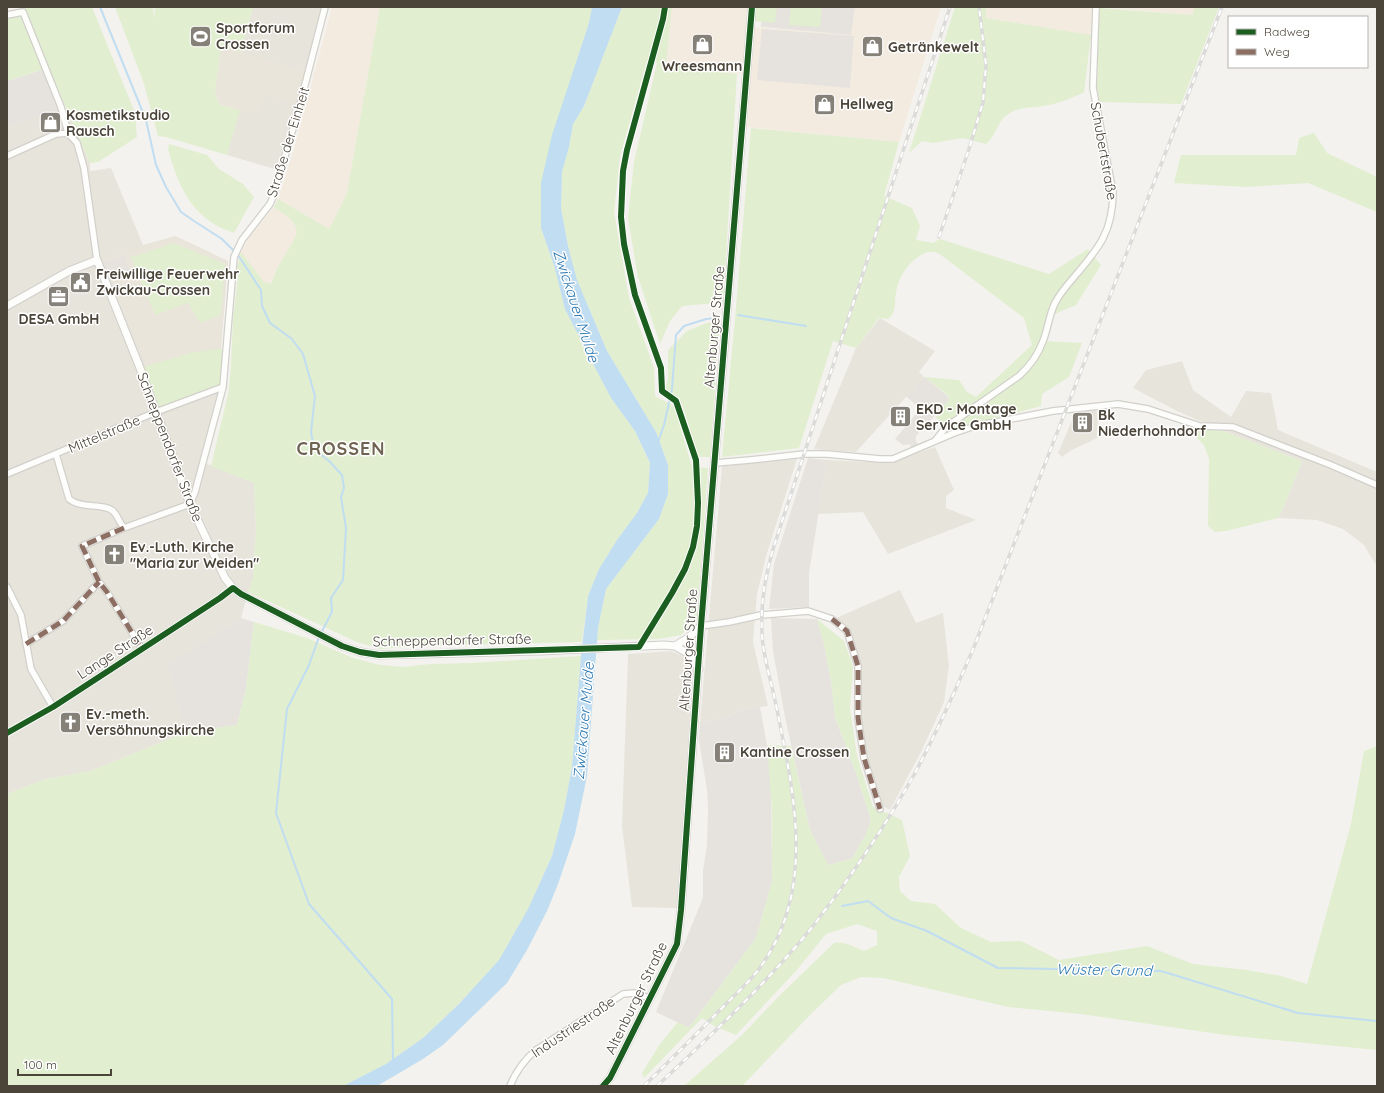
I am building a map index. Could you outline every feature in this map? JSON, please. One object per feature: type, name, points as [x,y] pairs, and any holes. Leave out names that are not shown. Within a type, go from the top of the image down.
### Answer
[{"type":"street","name":"Straße der Einheit","points":[[190,504],[195,492],[223,387],[234,257],[242,240],[270,204],[273,197],[299,108],[325,7]]},
{"type":"street","name":"Altenburger Straße","points":[[603,1086],[610,1078],[677,944],[681,910],[701,626],[752,7]]},
{"type":"street","name":"Schubertstraße","points":[[935,441],[946,427],[1019,376],[1030,366],[1043,341],[1055,303],[1065,288],[1096,250],[1104,238],[1109,226],[1113,209],[1113,192],[1093,88],[1096,7]]},
{"type":"street","name":"Schneppendorfer Straße","points":[[7,15],[22,12],[61,107],[68,133],[77,143],[84,168],[97,260],[190,504],[219,568],[233,588],[241,594],[342,646],[360,652],[379,655],[540,651],[664,645],[675,646]]},
{"type":"street","points":[[7,156],[56,134],[68,133]]},
{"type":"street","points":[[7,306],[69,271],[97,260]]},
{"type":"street","name":"Mittelstraße","points":[[7,474],[156,412],[223,387]]},
{"type":"street","points":[[715,462],[804,454],[827,454],[893,459],[954,433],[975,426],[1053,411],[1118,404],[1148,409],[1200,426],[1233,427],[1377,485]]},
{"type":"street","points":[[56,454],[69,499],[75,503],[112,510],[124,528]]},
{"type":"street","points":[[142,649],[107,592],[99,582],[82,546],[124,528],[190,504]]},
{"type":"street","points":[[26,644],[63,621],[99,582]]},
{"type":"street","points":[[7,587],[21,615],[31,669],[53,707]]},
{"type":"street","name":"Lange Straße","points":[[7,733],[53,707],[233,588]]},
{"type":"street","name":"Altenburger Straße","points":[[701,626],[729,622],[762,614],[808,611],[832,619],[847,631],[858,666],[858,718],[864,758],[880,809]]},
{"type":"street","points":[[699,669],[689,654],[675,646],[688,638],[701,626]]},
{"type":"street","name":"Industriestraße","points":[[510,1086],[514,1075],[522,1064],[536,1050],[616,998],[623,994],[634,993],[649,998]]},
{"type":"shaded area","points":[[253,7],[321,7],[303,80],[275,169],[227,155],[239,110],[221,46],[241,52]]},
{"type":"shaded area","points":[[332,7],[380,7],[347,193],[329,229],[278,199],[292,156]]},
{"type":"shaded area","points":[[672,7],[755,7],[754,27],[851,35],[855,7],[941,7],[899,142],[746,127],[751,75],[666,66]]},
{"type":"shaded area","points":[[763,7],[855,7],[851,35],[761,27]]},
{"type":"shaded area","points":[[986,7],[1093,7],[1091,35],[986,18]]},
{"type":"shaded area","points":[[1100,7],[1194,7],[1194,15]]},
{"type":"shaded area","points":[[762,29],[854,36],[850,88],[757,80]]},
{"type":"shaded area","points":[[221,46],[305,72],[296,103],[265,94],[260,112],[240,110],[219,105],[215,91]]},
{"type":"shaded area","points":[[45,69],[61,110],[9,126],[7,124],[7,81]]},
{"type":"shaded area","points":[[66,108],[90,163],[90,171],[111,168],[143,245],[175,236],[228,261],[219,391],[200,461],[254,483],[256,530],[253,579],[241,618],[169,665],[186,732],[91,771],[43,780],[7,794],[7,124],[9,126]]},
{"type":"shaded area","points":[[274,207],[288,217],[295,225],[297,232],[270,284],[264,282],[241,252],[248,239]]},
{"type":"shaded area","points":[[175,236],[228,261],[221,347],[146,366],[142,353],[102,260]]},
{"type":"shaded area","points":[[124,254],[131,272],[111,281],[103,263]]},
{"type":"shaded area","points":[[880,318],[935,351],[919,372],[924,377],[856,452],[814,449],[856,348]]},
{"type":"shaded area","points":[[1182,361],[1193,390],[1231,417],[1246,391],[1271,393],[1278,430],[1377,472],[1377,567],[1364,545],[1343,529],[1317,520],[1278,518],[1302,461],[1223,431],[1177,411],[1133,388],[1146,370]]},
{"type":"shaded area","points":[[924,377],[948,396],[949,400],[916,436],[916,442],[919,444],[911,448],[910,444],[903,445],[895,439],[920,409],[906,396]]},
{"type":"shaded area","points":[[1096,409],[1098,416],[1097,438],[1070,451],[1062,457],[1058,453],[1076,411]]},
{"type":"shaded area","points":[[935,447],[954,490],[946,496],[946,508],[976,520],[888,554],[863,512],[818,514],[827,460],[888,463]]},
{"type":"shaded area","points":[[808,458],[827,460],[809,573],[809,607],[769,609],[774,564]]},
{"type":"shaded area","points":[[797,459],[767,553],[757,594],[753,642],[768,706],[743,709],[727,717],[700,722],[722,466]]},
{"type":"shaded area","points":[[900,590],[916,623],[943,613],[949,666],[944,702],[921,752],[890,810],[883,806],[873,783],[864,747],[854,645],[834,619]]},
{"type":"shaded area","points":[[241,618],[254,622],[246,689],[237,725],[186,732],[168,665]]},
{"type":"shaded area","points":[[771,618],[817,619],[824,644],[831,681],[835,717],[857,776],[871,820],[866,834],[852,859],[828,865],[810,830],[785,717],[773,651]]},
{"type":"shaded area","points":[[671,651],[685,657],[693,669],[677,908],[632,907],[622,826],[628,654]]},
{"type":"shaded area","points":[[760,707],[767,745],[771,783],[772,881],[756,938],[689,1028],[656,1012],[703,898],[703,871],[707,845],[708,809],[707,790],[699,740],[700,722],[727,717],[743,709]]},
{"type":"green space","points":[[25,7],[92,7],[135,113],[137,137],[98,162],[90,163],[24,11]]},
{"type":"green space","points":[[115,7],[153,7],[154,20],[155,7],[253,7],[241,52],[221,47],[215,91],[219,105],[240,110],[227,155],[158,136],[144,84]]},
{"type":"green space","points":[[380,7],[592,7],[589,23],[554,131],[541,228],[554,265],[565,309],[611,398],[635,431],[650,464],[648,493],[637,513],[617,540],[599,569],[588,596],[582,642],[418,646],[381,649],[357,642],[248,592],[253,579],[256,530],[254,483],[211,466],[229,390],[233,319],[238,276],[237,266],[241,252],[264,282],[271,284],[276,270],[297,232],[295,225],[288,217],[274,207],[278,199],[329,229],[347,193]]},
{"type":"green space","points":[[622,7],[672,7],[666,65],[737,74],[723,305],[716,303],[682,306],[670,321],[660,344],[638,277],[628,218],[634,162],[657,63],[647,61],[620,156],[614,212],[629,298],[654,368],[655,396],[674,406],[692,467],[708,468],[697,619],[681,635],[658,639],[597,640],[606,589],[659,519],[668,494],[668,465],[656,432],[607,351],[577,280],[568,246],[561,208],[562,172],[569,147],[573,124],[584,106]]},
{"type":"green space","points":[[755,7],[777,7],[775,23],[754,21]]},
{"type":"green space","points":[[791,7],[822,7],[820,27],[789,25]]},
{"type":"green space","points":[[955,7],[986,7],[986,18],[1091,35],[1084,93],[1053,104],[1011,112],[1004,118],[986,144],[963,138],[933,143],[922,141],[909,153]]},
{"type":"green space","points":[[1194,7],[1219,7],[1181,104],[1099,102],[1097,87],[1099,8],[1193,15]]},
{"type":"green space","points":[[16,16],[24,19],[45,69],[7,81],[7,18]]},
{"type":"green space","points":[[751,128],[899,142],[884,196],[912,208],[920,226],[916,240],[933,243],[940,239],[1049,274],[1088,249],[1101,265],[1076,305],[1050,316],[1043,341],[1082,343],[1069,377],[1042,394],[1041,406],[948,431],[935,416],[949,400],[949,396],[924,377],[959,380],[967,392],[976,397],[1032,345],[1024,318],[941,255],[935,252],[927,252],[914,260],[903,273],[897,288],[895,307],[893,313],[888,319],[879,318],[856,348],[833,341],[799,448],[722,457]]},
{"type":"green space","points":[[1314,133],[1327,153],[1377,177],[1377,212],[1308,183],[1246,187],[1174,183],[1181,155],[1296,155],[1299,138]]},
{"type":"green space","points":[[169,144],[207,155],[219,169],[243,184],[254,197],[234,233],[221,228],[205,217],[190,201],[175,171],[168,149]]},
{"type":"green space","points":[[174,243],[225,264],[221,315],[200,323],[188,303],[155,315],[131,257]]},
{"type":"green space","points":[[720,321],[710,457],[698,457],[679,398],[665,388],[668,379],[668,350],[687,331],[707,323]]},
{"type":"green space","points":[[227,348],[223,387],[156,412],[140,368],[195,352]]},
{"type":"green space","points":[[1187,429],[1223,431],[1302,461],[1278,518],[1226,531],[1215,532],[1208,526],[1209,459],[1204,445]]},
{"type":"green space","points":[[817,619],[844,641],[853,666],[850,708],[857,756],[873,807],[902,820],[910,856],[899,877],[900,891],[911,901],[935,904],[961,928],[991,942],[1021,941],[1059,960],[1147,946],[1193,964],[1247,970],[1281,976],[1307,984],[1351,824],[1364,751],[1377,746],[1377,1050],[1225,1035],[1081,1014],[1008,1007],[883,978],[861,977],[841,985],[742,1086],[684,1086],[742,1035],[780,995],[834,943],[846,944],[864,951],[877,945],[877,931],[857,924],[826,934],[796,971],[736,1035],[714,1026],[702,1018],[644,1078],[642,1073],[660,1044],[678,1022],[689,1028],[756,938],[772,881],[772,809],[767,745],[791,746],[810,830],[828,865],[852,859],[866,834],[871,820],[857,776],[835,717],[831,681],[824,644]]},
{"type":"green space","points":[[254,622],[307,638],[353,658],[380,665],[404,667],[430,664],[581,656],[572,767],[564,810],[552,856],[528,909],[499,960],[459,1004],[423,1038],[386,1064],[343,1086],[7,1086],[7,794],[43,780],[91,771],[186,732],[237,725],[246,689]]},
{"type":"water","name":"Zwickauer Mulde","points":[[592,7],[622,7],[584,106],[573,124],[569,147],[562,172],[561,208],[568,246],[577,280],[607,351],[656,432],[668,465],[668,494],[659,519],[606,589],[598,628],[587,776],[575,834],[547,911],[527,950],[507,983],[443,1045],[423,1059],[377,1086],[343,1086],[386,1064],[423,1038],[459,1004],[499,960],[528,909],[552,856],[564,810],[572,767],[581,656],[588,596],[599,569],[617,540],[637,513],[648,493],[650,463],[635,431],[611,398],[565,309],[554,265],[541,228],[541,183],[552,135],[589,23]]},
{"type":"waterway","points":[[100,7],[146,120],[156,165],[166,187],[181,212],[222,239],[238,255],[261,290],[262,306],[270,323],[292,339],[303,354],[315,396],[311,432],[314,449],[329,461],[342,475],[344,488],[341,497],[346,528],[343,580],[331,598],[332,612],[321,633]]},
{"type":"waterway","points":[[738,315],[806,326]]},
{"type":"waterway","points":[[658,442],[664,425],[672,389],[676,335],[684,326],[706,319],[719,318]]},
{"type":"waterway","points":[[319,637],[309,665],[287,709],[276,813],[309,904],[392,999],[393,1060]]},
{"type":"waterway","name":"Wüster Grund","points":[[842,906],[868,901],[891,918],[927,931],[998,968],[1161,971],[1298,1013],[1377,1021]]},
{"type":"railway","points":[[644,1086],[750,980],[759,969],[777,939],[788,908],[794,876],[796,843],[794,810],[784,743],[763,645],[762,607],[765,583],[774,546],[950,7]]},
{"type":"railway","points":[[939,237],[970,146],[983,102],[986,65],[979,7]]},
{"type":"railway","points":[[657,1086],[755,991],[809,931],[846,882],[877,836],[923,758],[974,647],[1222,7]]},
{"type":"marked path","points":[[124,528],[82,546],[99,582],[107,592],[142,649]]},
{"type":"marked path","points":[[26,644],[63,621],[99,582]]},
{"type":"marked path","points":[[832,619],[847,631],[858,666],[858,718],[864,758],[880,809]]},
{"type":"cycle path","points":[[7,733],[53,707],[233,588],[241,594],[342,646],[360,652],[379,655],[639,647],[685,569],[693,547],[697,526],[698,503],[696,460],[676,401],[662,391],[661,368],[635,295],[624,244],[621,217],[623,171],[627,150],[665,7]]},
{"type":"cycle path","points":[[603,1086],[610,1078],[677,944],[681,910],[701,626],[752,7]]},
{"type":"place","name":"Sportforum Crossen","points":[[200,36]]},
{"type":"place","name":"Wreesmann","points":[[702,44]]},
{"type":"place","name":"Getränkewelt","points":[[873,47]]},
{"type":"place","name":"Hellweg","points":[[825,104]]},
{"type":"place","name":"Kosmetikstudio Rausch","points":[[51,123]]},
{"type":"place","name":"Freiwillige Feuerwehr Zwickau-Crossen","points":[[80,282]]},
{"type":"place","name":"DESA GmbH","points":[[59,297]]},
{"type":"place","name":"EKD - Montage Service GmbH","points":[[900,417]]},
{"type":"place","name":"Bk Niederhohndorf","points":[[1083,423]]},
{"type":"place","name":"Ev.-Luth. Kirche \"Maria zur Weiden\"","points":[[114,555]]},
{"type":"place","name":"Ev.-meth. Versöhnungskirche","points":[[70,722]]},
{"type":"place","name":"Kantine Crossen","points":[[724,752]]},
{"type":"district","name":"CROSSEN","points":[[341,449]]}]
